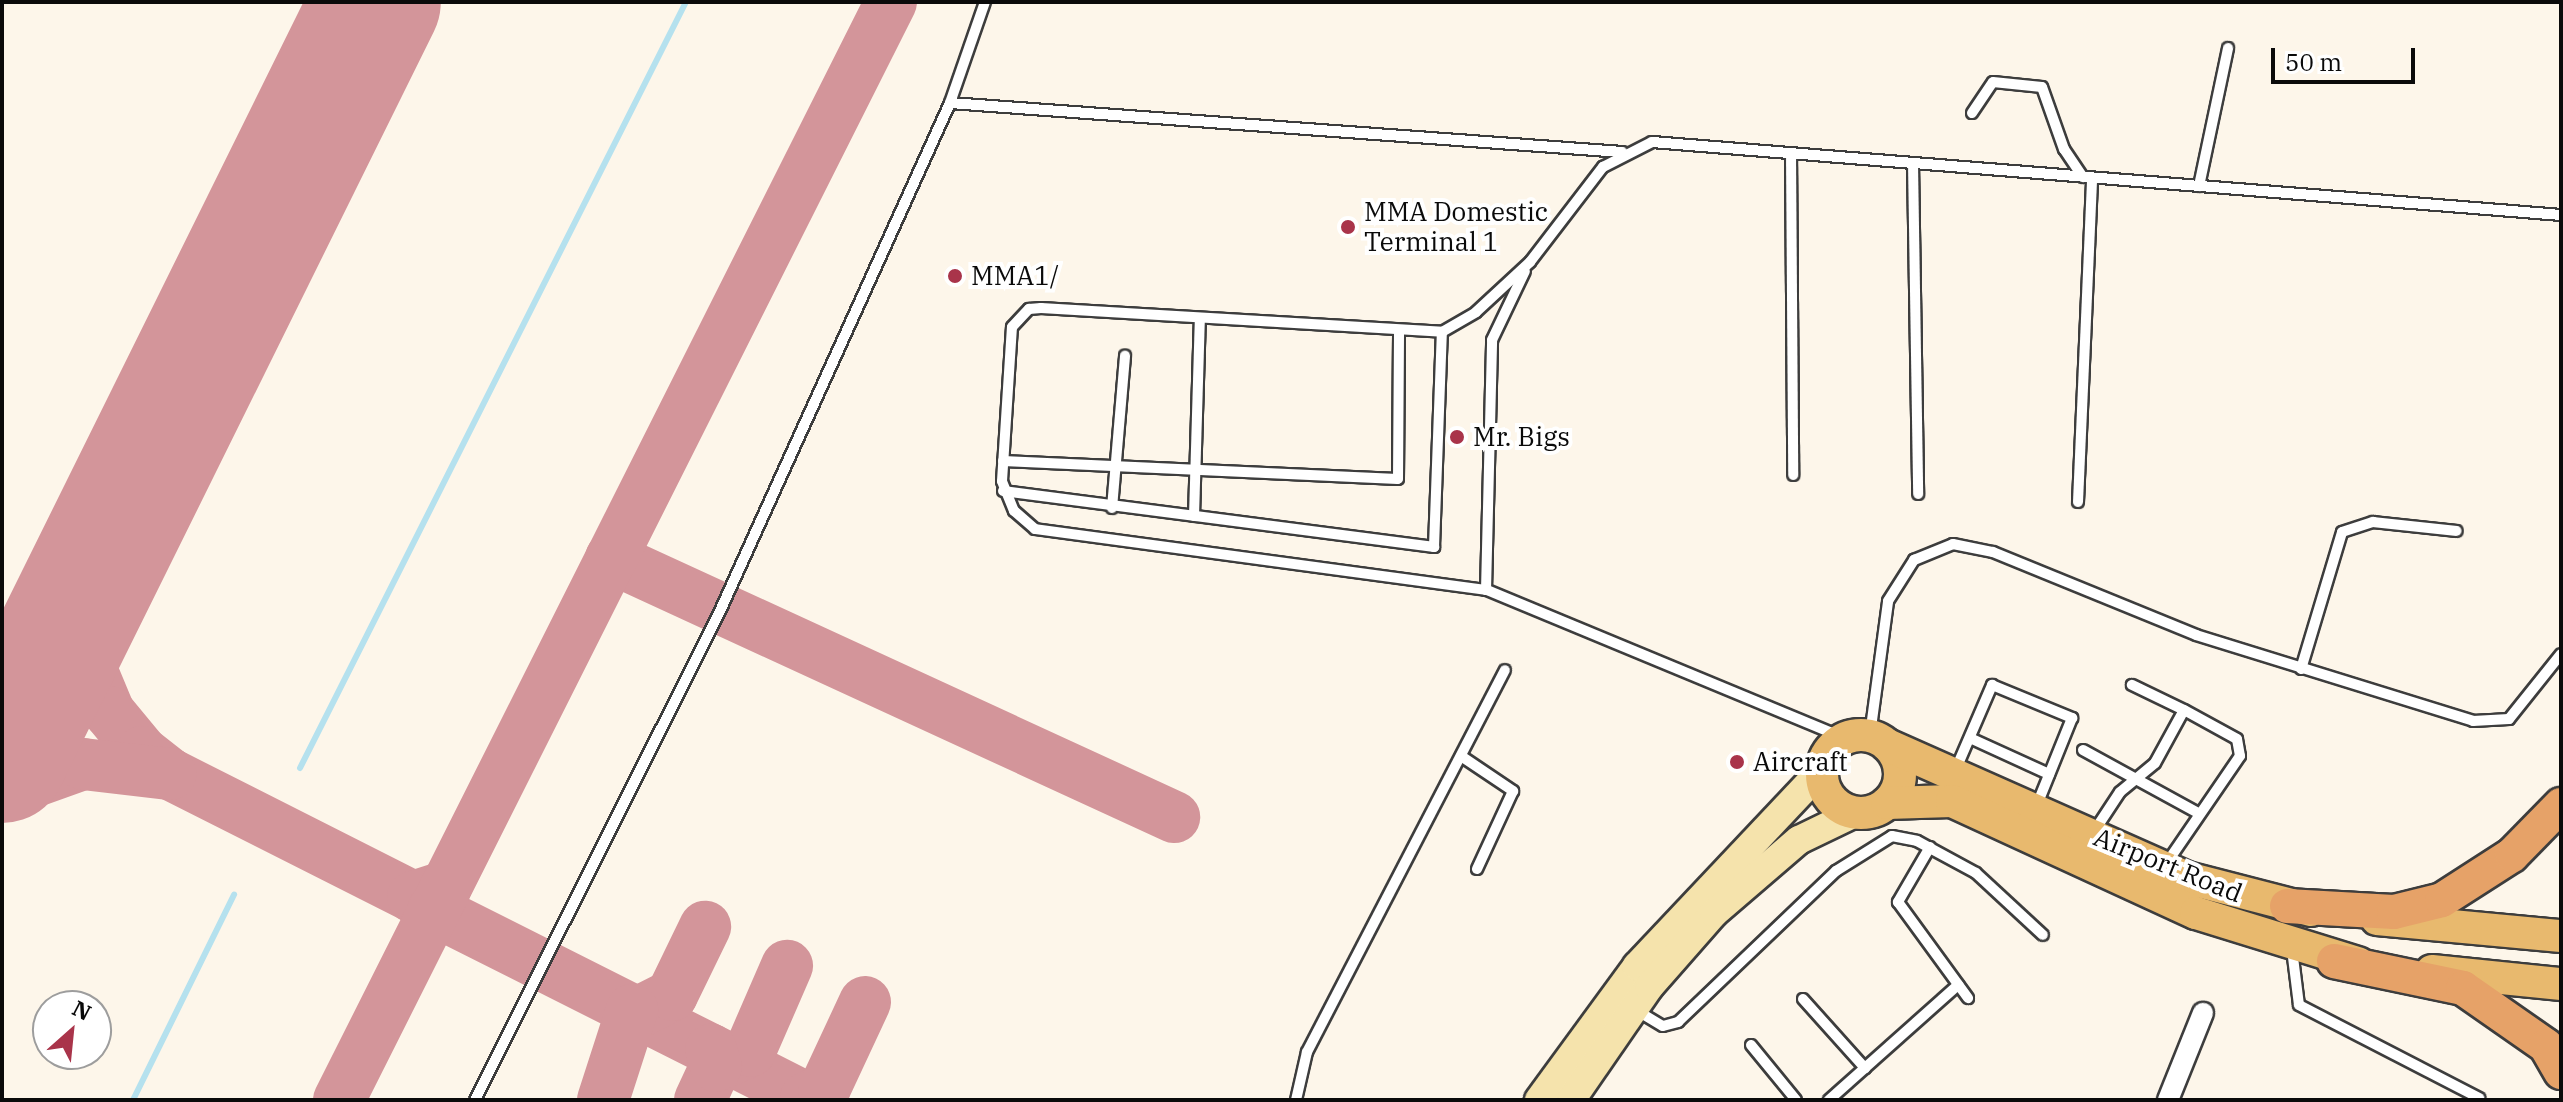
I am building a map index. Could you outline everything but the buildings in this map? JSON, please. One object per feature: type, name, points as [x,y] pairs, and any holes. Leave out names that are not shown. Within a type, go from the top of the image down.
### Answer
[{"type":"highway","points":[[2287,906],[2394,912],[2442,900],[2512,855],[2561,805]]},
{"type":"highway","points":[[2334,961],[2463,988],[2546,1046],[2561,1072]]},
{"type":"main road","points":[[1539,1100],[1637,966],[1822,770],[1867,739],[1901,774],[1887,803],[1857,812],[1799,840],[1714,913],[1634,1009],[1571,1100]]},
{"type":"main road","name":"Airport Road","points":[[1867,739],[1954,773],[2164,868],[2287,906],[2561,936]]},
{"type":"main road","points":[[1822,770],[1828,795],[1857,812]]},
{"type":"main road","name":"Airport Road","points":[[1887,803],[1952,801],[2196,913],[2292,949],[2334,961],[2561,984]]},
{"type":"street","points":[[2168,1100],[2203,1013]]},
{"type":"lane","points":[[475,1100],[720,611],[950,103],[985,2]]},
{"type":"lane","points":[[2199,186],[2228,48]]},
{"type":"lane","points":[[1972,113],[1993,82],[2042,87],[2064,149],[2088,177],[2078,502]]},
{"type":"lane","points":[[950,103],[1622,152],[1652,142],[2561,215]]},
{"type":"lane","points":[[1622,152],[1530,262],[1476,312],[1442,332],[1041,308],[1019,316],[1008,344],[1003,491],[1035,529],[1486,590],[1867,739],[1888,601],[1914,560],[1943,545],[1993,552],[2196,635],[2491,724],[2509,719],[2561,654]]},
{"type":"lane","points":[[1791,153],[1793,475]]},
{"type":"lane","points":[[1913,163],[1918,494]]},
{"type":"lane","points":[[1486,590],[1492,340],[1530,262]]},
{"type":"lane","points":[[1194,516],[1200,318]]},
{"type":"lane","points":[[1003,461],[1398,479],[1399,330]]},
{"type":"lane","points":[[1003,491],[1112,508],[1438,545],[1442,332]]},
{"type":"lane","points":[[1112,508],[1125,356]]},
{"type":"lane","points":[[2301,669],[2342,532],[2373,522],[2457,531]]},
{"type":"lane","points":[[1296,1100],[1307,1052],[1505,670]]},
{"type":"lane","points":[[1954,773],[1992,685],[2072,718],[2036,809]]},
{"type":"lane","points":[[2132,685],[2237,739],[2241,749],[2164,868]]},
{"type":"lane","points":[[2092,835],[2135,778],[2155,763],[2184,710]]},
{"type":"lane","points":[[1970,738],[2049,774]]},
{"type":"lane","points":[[2083,750],[2198,813]]},
{"type":"lane","points":[[1461,756],[1513,791],[1477,869]]},
{"type":"lane","points":[[1634,1009],[1663,1026],[1678,1022],[1867,849],[1892,836],[1930,847],[1976,873],[2043,935]]},
{"type":"lane","points":[[1930,847],[1898,902],[1968,998]]},
{"type":"lane","points":[[2292,949],[2299,1005],[2479,1098]]},
{"type":"lane","points":[[1829,1100],[1958,985]]},
{"type":"lane","points":[[1803,999],[1865,1068]]},
{"type":"lane","points":[[1751,1045],[1796,1100]]},
{"type":"waterway","points":[[300,768],[686,2]]},
{"type":"waterway","points":[[133,1100],[234,895]]},
{"type":"taxiway","points":[[372,10],[374,2]]},
{"type":"taxiway","points":[[339,1100],[891,2]]},
{"type":"taxiway","points":[[611,558],[1174,817]]},
{"type":"taxiway","points":[[92,576],[85,612],[89,664],[109,712],[142,752],[170,774],[413,897],[446,886]]},
{"type":"taxiway","points":[[2,793],[83,764],[170,774]]},
{"type":"taxiway","points":[[433,910],[810,1100]]},
{"type":"taxiway","points":[[637,1013],[672,995],[705,927]]},
{"type":"taxiway","points":[[730,1060],[750,1051],[787,966]]},
{"type":"taxiway","points":[[806,1098],[824,1090],[865,1002]]},
{"type":"taxiway","points":[[603,1100],[632,1010]]},
{"type":"taxiway","points":[[700,1100],[716,1066],[711,1050]]},
{"type":"runway","points":[[2,758],[376,2]]},
{"type":"place","name":"MMA Domestic Terminal 1","points":[[1348,227]]},
{"type":"place","name":"MMA1/","points":[[955,276]]},
{"type":"place","name":"Mr. Bigs","points":[[1457,437]]},
{"type":"place","name":"Aircraft","points":[[1737,762]]}]
